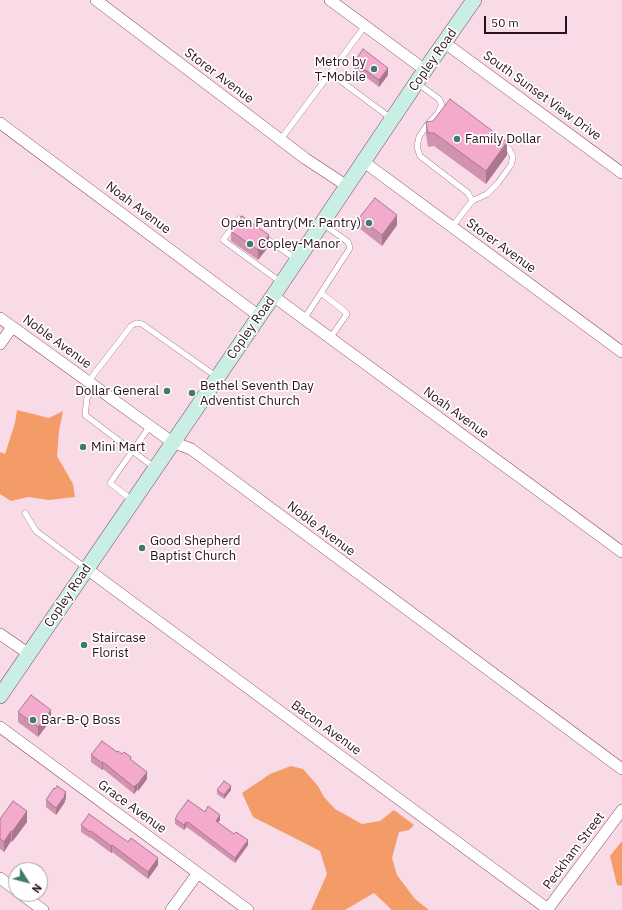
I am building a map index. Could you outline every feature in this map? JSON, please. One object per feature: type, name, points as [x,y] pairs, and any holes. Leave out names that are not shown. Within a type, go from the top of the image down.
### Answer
[{"type":"main road","name":"Copley Road","points":[[0,696],[282,283],[416,83],[474,0]]},
{"type":"street","name":"Storer Avenue","points":[[96,0],[306,159],[347,186]]},
{"type":"street","points":[[330,0],[425,70]]},
{"type":"street","name":"South Sunset View Drive","points":[[445,43],[622,173]]},
{"type":"street","name":"Noah Avenue","points":[[0,123],[259,316]]},
{"type":"street","name":"Storer Avenue","points":[[364,162],[622,352]]},
{"type":"street","name":"Noah Avenue","points":[[273,296],[622,552]]},
{"type":"street","name":"Noble Avenue","points":[[0,318],[172,442],[190,450],[622,769]]},
{"type":"street","points":[[0,344],[12,327]]},
{"type":"street","name":"Bacon Avenue","points":[[87,569],[548,910]]},
{"type":"street","points":[[0,634],[29,654]]},
{"type":"street","name":"Grace Avenue","points":[[0,727],[248,910]]},
{"type":"street","name":"Peckham Street","points":[[548,910],[622,810]]},
{"type":"street","points":[[171,910],[198,873]]},
{"type":"street","points":[[32,902],[43,910]]},
{"type":"lane","points":[[281,139],[365,26]]},
{"type":"lane","points":[[330,73],[392,119]]},
{"type":"lane","points":[[416,83],[439,99],[442,105],[449,107]]},
{"type":"lane","points":[[442,105],[438,113],[419,137],[417,147],[420,156],[468,193],[472,201]]},
{"type":"lane","points":[[452,227],[472,201],[487,194],[512,165],[513,157],[509,149],[498,142]]},
{"type":"lane","points":[[252,228],[239,219],[223,240],[282,283]]},
{"type":"lane","points":[[304,319],[350,248],[348,242],[322,224]]},
{"type":"lane","points":[[258,233],[297,260]]},
{"type":"lane","points":[[321,293],[346,314],[330,338]]},
{"type":"lane","points":[[155,468],[85,415],[87,398],[92,384],[130,326],[136,323],[142,324],[217,377]]},
{"type":"lane","points":[[133,501],[110,483],[150,426]]},
{"type":"lane","points":[[25,513],[36,531],[87,569]]},
{"type":"shaded area","points":[[17,410],[49,418],[63,411],[59,431],[57,456],[73,484],[75,497],[49,500],[28,497],[11,501],[0,494],[0,452],[5,454],[15,423]]},
{"type":"shaded area","points":[[291,766],[303,769],[335,809],[362,824],[380,821],[394,810],[414,825],[409,830],[399,832],[392,858],[397,875],[415,899],[429,910],[391,910],[374,893],[345,910],[311,910],[327,874],[320,851],[253,817],[242,793],[270,774]]},
{"type":"shaded area","points":[[622,841],[622,886],[617,885],[610,856]]},
{"type":"building","points":[[363,49],[388,68],[379,80],[354,62]]},
{"type":"building","points":[[450,99],[507,142],[486,171],[434,133],[428,133],[426,122],[433,121]]},
{"type":"building","points":[[375,198],[397,215],[382,235],[359,218]]},
{"type":"building","points":[[242,216],[269,235],[258,250],[231,231]]},
{"type":"building","points":[[31,695],[51,710],[38,727],[18,712]]},
{"type":"building","points":[[102,741],[117,752],[118,751],[122,754],[124,752],[131,757],[130,759],[147,772],[138,784],[134,787],[103,762],[102,763],[91,755]]},
{"type":"building","points":[[224,781],[231,786],[224,795],[217,790]]},
{"type":"building","points":[[57,786],[66,792],[64,795],[65,796],[56,808],[46,800]]},
{"type":"building","points":[[188,800],[205,812],[208,806],[220,815],[216,821],[234,834],[236,832],[248,840],[235,858],[188,822],[184,825],[175,819]]},
{"type":"building","points":[[13,801],[27,811],[4,842],[0,839],[0,819]]},
{"type":"building","points":[[89,814],[128,842],[131,838],[158,858],[148,872],[112,845],[111,846],[81,825]]},
{"type":"place","name":"Metro by T-Mobile","points":[[374,69]]},
{"type":"place","name":"Family Dollar","points":[[457,139]]},
{"type":"place","name":"Open Pantry(Mr. Pantry)","points":[[369,223]]},
{"type":"place","name":"Copley-Manor","points":[[250,244]]},
{"type":"place","name":"Dollar General","points":[[167,391]]},
{"type":"place","name":"Bethel Seventh Day Adventist Church","points":[[192,393]]},
{"type":"place","name":"Mini Mart","points":[[83,447]]},
{"type":"place","name":"Good Shepherd Baptist Church","points":[[142,548]]},
{"type":"place","name":"Staircase Florist","points":[[84,645]]},
{"type":"place","name":"Bar-B-Q Boss","points":[[33,720]]}]
